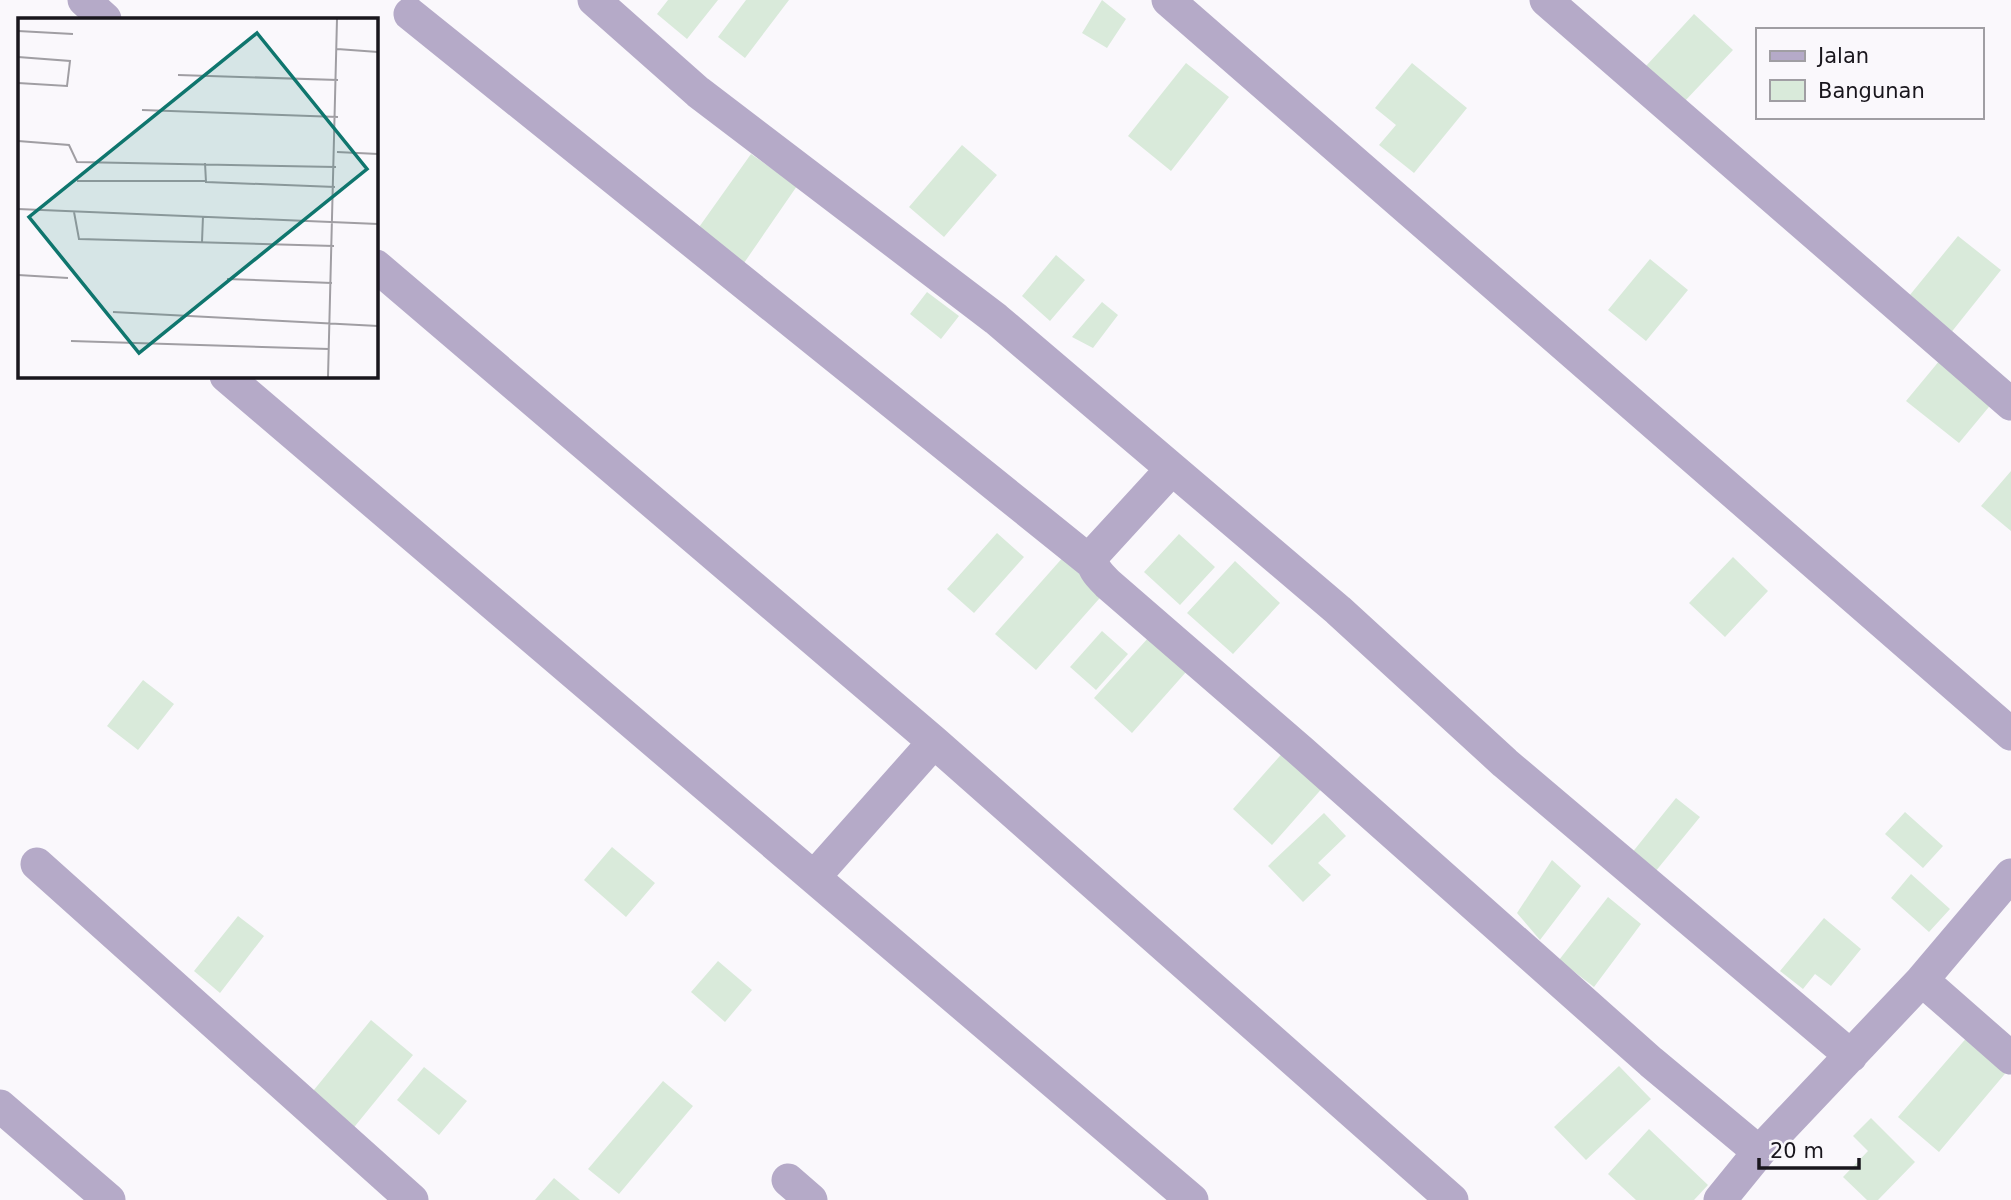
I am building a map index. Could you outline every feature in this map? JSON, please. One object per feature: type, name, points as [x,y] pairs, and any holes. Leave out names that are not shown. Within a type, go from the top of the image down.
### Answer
[{"type":"street","points":[[84,0],[104,18]]},
{"type":"street","points":[[594,0],[698,92],[996,319],[1338,610],[1505,763],[1851,1056]]},
{"type":"street","points":[[1168,0],[2011,734]]},
{"type":"street","points":[[1546,0],[2011,404]]},
{"type":"street","points":[[411,13],[1092,563],[1108,584],[1651,1062],[1759,1152]]},
{"type":"street","points":[[378,268],[934,741],[1452,1200]]},
{"type":"street","points":[[228,378],[1192,1200]]},
{"type":"street","points":[[1092,563],[1093,555],[1171,470]]},
{"type":"street","points":[[814,877],[934,741]]},
{"type":"street","points":[[37,863],[412,1200]]},
{"type":"street","points":[[1720,1200],[1759,1152],[1922,980],[2011,876]]},
{"type":"street","points":[[1922,980],[2011,1058]]},
{"type":"street","points":[[0,1106],[109,1200]]},
{"type":"building","points":[[668,0],[718,0],[687,39],[657,14]]},
{"type":"building","points":[[746,0],[789,0],[745,58],[718,37]]},
{"type":"building","points":[[1102,0],[1126,19],[1107,48],[1082,33]]},
{"type":"building","points":[[1694,14],[1733,50],[1684,102],[1646,66]]},
{"type":"building","points":[[1186,63],[1229,97],[1171,171],[1128,136]]},
{"type":"building","points":[[1412,63],[1467,108],[1414,173],[1379,145],[1396,125],[1375,108]]},
{"type":"building","points":[[962,145],[997,175],[944,237],[909,207]]},
{"type":"building","points":[[751,154],[797,186],[744,263],[697,230]]},
{"type":"building","points":[[1958,236],[2001,270],[1942,344],[1905,301]]},
{"type":"building","points":[[1056,255],[1085,280],[1050,321],[1022,296]]},
{"type":"building","points":[[1650,259],[1688,290],[1646,341],[1608,310]]},
{"type":"building","points":[[927,292],[959,316],[941,339],[910,314]]},
{"type":"building","points":[[1102,302],[1118,315],[1093,348],[1072,337]]},
{"type":"building","points":[[1940,360],[1993,402],[1959,443],[1906,401]]},
{"type":"building","points":[[2011,471],[2011,531],[1981,506]]},
{"type":"building","points":[[997,533],[1024,557],[974,613],[947,589]]},
{"type":"building","points":[[1179,534],[1215,567],[1180,605],[1144,572]]},
{"type":"building","points":[[1065,555],[1106,591],[1036,670],[995,634]]},
{"type":"building","points":[[1733,557],[1768,591],[1725,637],[1689,603]]},
{"type":"building","points":[[1235,561],[1280,603],[1233,654],[1187,613]]},
{"type":"building","points":[[1102,631],[1128,654],[1096,690],[1070,667]]},
{"type":"building","points":[[1149,637],[1186,672],[1132,733],[1094,698]]},
{"type":"building","points":[[143,680],[174,704],[138,750],[107,726]]},
{"type":"building","points":[[1286,749],[1325,785],[1272,845],[1233,809]]},
{"type":"building","points":[[1676,798],[1700,817],[1655,872],[1631,854]]},
{"type":"building","points":[[1905,812],[1943,846],[1923,868],[1885,834]]},
{"type":"building","points":[[1324,813],[1346,836],[1318,863],[1331,875],[1303,902],[1268,866]]},
{"type":"building","points":[[612,847],[655,883],[626,917],[584,880]]},
{"type":"building","points":[[1552,860],[1581,886],[1540,940],[1517,913]]},
{"type":"building","points":[[1911,874],[1950,909],[1929,932],[1891,898]]},
{"type":"building","points":[[1608,897],[1641,924],[1594,987],[1559,960]]},
{"type":"building","points":[[238,916],[264,936],[220,993],[194,971]]},
{"type":"building","points":[[1824,918],[1861,949],[1831,986],[1815,974],[1803,989],[1780,971]]},
{"type":"building","points":[[718,961],[752,990],[725,1022],[691,992]]},
{"type":"building","points":[[371,1020],[413,1055],[351,1131],[309,1096]]},
{"type":"building","points":[[1969,1035],[2009,1069],[1939,1152],[1898,1117]]},
{"type":"building","points":[[1619,1066],[1651,1099],[1586,1160],[1554,1127]]},
{"type":"building","points":[[424,1067],[467,1101],[439,1135],[397,1100]]},
{"type":"building","points":[[663,1081],[693,1106],[619,1194],[588,1169]]},
{"type":"building","points":[[1871,1118],[1915,1162],[1878,1200],[1867,1200],[1843,1177],[1868,1151],[1853,1136]]},
{"type":"building","points":[[1649,1129],[1708,1185],[1694,1200],[1636,1200],[1608,1174]]},
{"type":"building","points":[[554,1178],[580,1200],[535,1200]]}]
